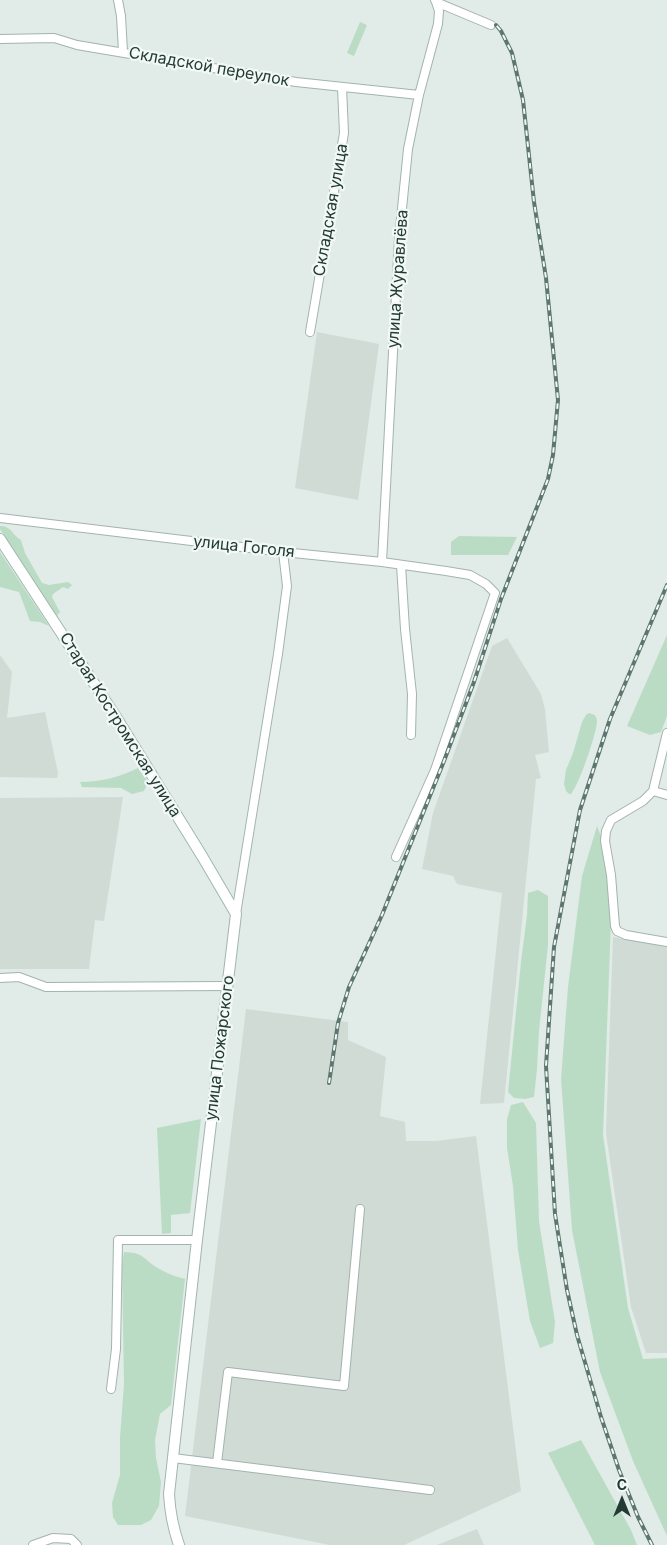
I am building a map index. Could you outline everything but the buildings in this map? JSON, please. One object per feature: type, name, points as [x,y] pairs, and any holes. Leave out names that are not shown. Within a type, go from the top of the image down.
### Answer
[{"type":"street","points":[[118,0],[123,52]]},
{"type":"street","points":[[436,1],[491,25]]},
{"type":"street","name":"улица Журавлёва","points":[[382,562],[399,238],[408,149],[419,95],[438,24],[439,11],[436,1]]},
{"type":"street","name":"Складской переулок","points":[[0,40],[54,38],[77,45],[296,82],[419,95]]},
{"type":"street","name":"Складская улица","points":[[310,332],[344,133],[342,87]]},
{"type":"street","name":"улица Гоголя","points":[[0,518],[382,562],[470,576],[486,584],[495,593],[435,770],[396,857]]},
{"type":"street","name":"Старая Костромская улица","points":[[0,538],[126,734],[236,914]]},
{"type":"street","name":"улица Пожарского","points":[[179,1545],[170,1512],[169,1494],[236,914],[278,654],[287,586],[283,552]]},
{"type":"street","points":[[401,565],[412,694],[411,735]]},
{"type":"street","points":[[667,733],[652,791],[643,801],[611,820],[606,831],[617,931],[626,935],[667,942]]},
{"type":"street","points":[[652,791],[667,795]]},
{"type":"street","points":[[0,978],[19,977],[46,987],[228,986]]},
{"type":"street","points":[[217,1463],[228,1372],[344,1386],[360,1209]]},
{"type":"street","points":[[112,1389],[116,1349],[118,1240],[197,1240]]},
{"type":"street","points":[[173,1458],[430,1490]]},
{"type":"street","points":[[33,1545],[53,1538],[70,1539],[78,1545]]},
{"type":"shaded area","points":[[317,332],[379,344],[358,500],[295,488]]},
{"type":"shaded area","points":[[507,638],[541,694],[545,709],[549,752],[535,755],[541,778],[536,779],[504,1103],[480,1104],[502,893],[457,884],[453,876],[422,869],[433,813],[492,646]]},
{"type":"shaded area","points":[[0,655],[12,672],[7,718],[45,712],[58,773],[57,778],[0,777]]},
{"type":"shaded area","points":[[123,797],[104,921],[95,920],[89,969],[0,969],[0,798]]},
{"type":"shaded area","points":[[613,937],[667,947],[667,1353],[646,1353],[631,1307],[606,1133]]},
{"type":"shaded area","points":[[246,1009],[348,1022],[348,1040],[386,1057],[380,1116],[405,1122],[406,1141],[436,1141],[476,1136],[521,1491],[404,1545],[330,1545],[185,1516]]},
{"type":"shaded area","points":[[477,1529],[484,1545],[437,1545]]},
{"type":"green space","points":[[360,22],[367,25],[354,56],[347,53]]},
{"type":"green space","points":[[0,526],[7,527],[21,540],[25,553],[42,583],[49,585],[68,582],[72,585],[68,589],[63,587],[53,594],[52,597],[60,612],[55,618],[0,529]]},
{"type":"green space","points":[[459,536],[517,537],[508,555],[451,555],[451,542]]},
{"type":"green space","points":[[0,552],[49,626],[40,622],[30,621],[19,592],[0,587]]},
{"type":"green space","points":[[667,635],[667,716],[661,732],[650,735],[627,726]]},
{"type":"green space","points":[[589,713],[595,715],[597,721],[596,728],[582,771],[574,789],[569,794],[564,784],[566,770],[582,722]]},
{"type":"green space","points":[[138,768],[148,782],[144,791],[132,794],[121,788],[82,787],[80,782],[110,778]]},
{"type":"green space","points":[[597,826],[613,867],[603,1135],[628,1308],[643,1359],[667,1358],[667,1536],[633,1461],[600,1372],[572,1230],[561,1079],[568,987],[582,876]]},
{"type":"green space","points":[[538,890],[548,896],[548,945],[534,1097],[525,1099],[514,1098],[508,1092],[528,893]]},
{"type":"green space","points":[[523,1102],[536,1123],[539,1221],[555,1322],[553,1343],[540,1348],[530,1321],[518,1250],[513,1186],[507,1148],[507,1119],[511,1105]]},
{"type":"green space","points":[[201,1119],[190,1213],[171,1215],[171,1233],[162,1234],[157,1128]]},
{"type":"green space","points":[[124,1252],[142,1256],[159,1269],[185,1279],[171,1405],[160,1414],[155,1440],[156,1458],[161,1482],[159,1506],[151,1520],[141,1525],[118,1525],[113,1517],[112,1503],[120,1475],[120,1437],[124,1384],[122,1265]]},
{"type":"green space","points":[[581,1440],[631,1530],[637,1545],[595,1545],[548,1453]]},
{"type":"railway","points":[[329,1083],[338,1023],[349,987],[382,915],[444,761],[474,682],[501,599],[548,479],[553,455],[558,400],[546,278],[534,202],[523,100],[512,53],[496,25]]},
{"type":"railway","points":[[652,1545],[638,1517],[619,1470],[601,1417],[577,1335],[567,1290],[555,1214],[546,1066],[554,947],[580,810],[610,719],[667,585]]}]
